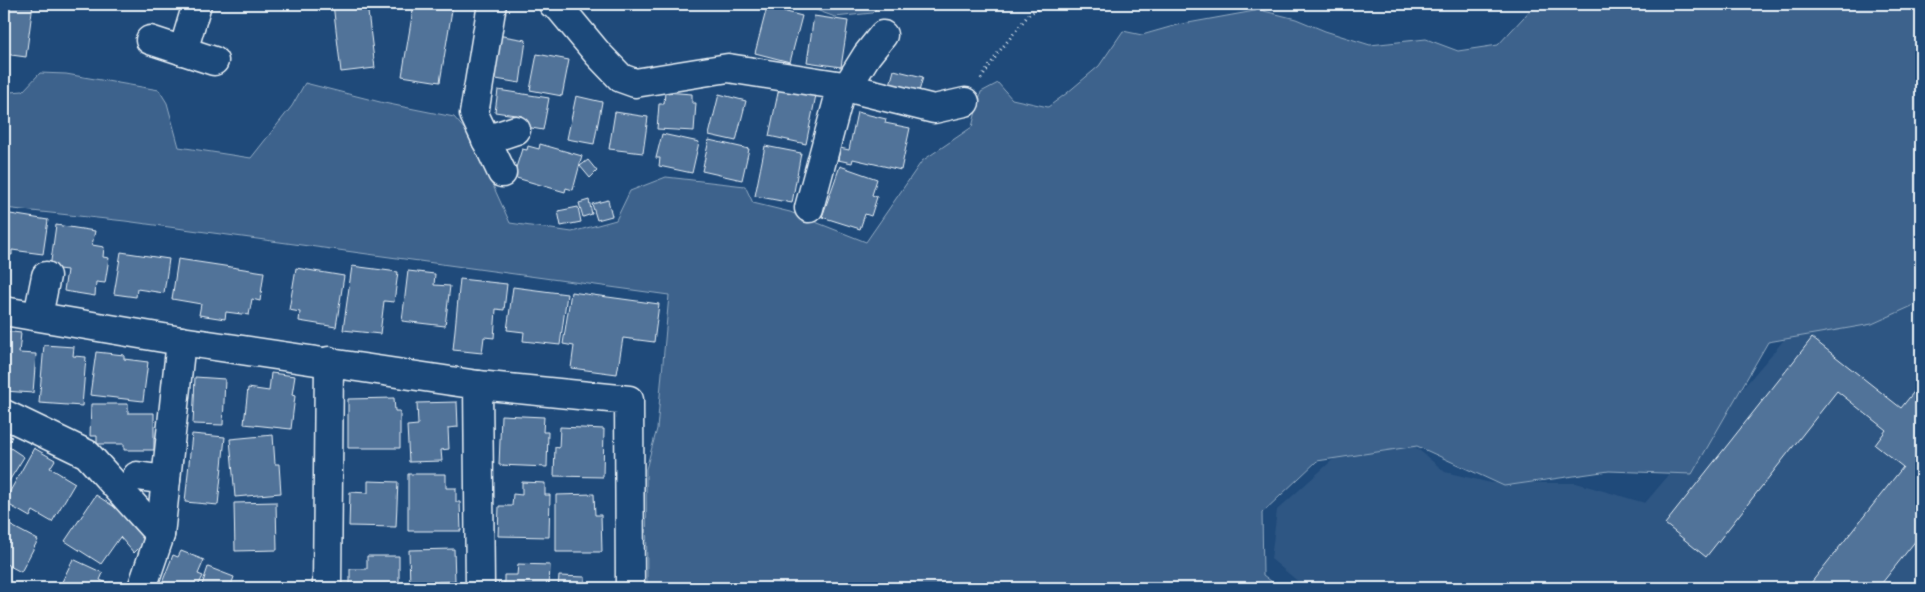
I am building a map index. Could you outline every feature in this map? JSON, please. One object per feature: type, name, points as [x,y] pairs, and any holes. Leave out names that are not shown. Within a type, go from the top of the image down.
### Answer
[{"type":"street","points":[[183,52],[197,4]]},
{"type":"street","points":[[492,4],[474,114],[502,172]]},
{"type":"street","points":[[553,4],[559,7],[598,54],[621,78],[635,83],[728,68],[844,87],[934,109],[965,102]]},
{"type":"street","points":[[809,208],[844,87],[883,34]]},
{"type":"street","points":[[150,40],[214,62]]},
{"type":"street","points":[[486,140],[516,130]]},
{"type":"street","points":[[38,316],[46,276]]},
{"type":"street","points":[[4,311],[181,341],[478,384],[629,400],[630,588]]},
{"type":"street","points":[[142,588],[160,535],[181,341]]},
{"type":"street","points":[[327,588],[329,361]]},
{"type":"street","points":[[478,384],[480,588]]},
{"type":"street","points":[[4,414],[87,454],[160,535]]},
{"type":"street","points":[[137,476],[166,480]]},
{"type":"path","points":[[965,102],[998,53],[1030,13],[1050,4]]},
{"type":"shaded area","points":[[800,4],[881,4],[872,13],[835,17]]},
{"type":"shaded area","points":[[1536,4],[1921,4],[1921,302],[1872,324],[1768,342],[1692,474],[1609,471],[1504,486],[1417,446],[1317,461],[1262,513],[1263,575],[1280,588],[647,588],[646,469],[657,429],[669,295],[125,221],[4,208],[4,97],[10,92],[23,91],[40,73],[66,74],[159,90],[167,103],[179,147],[251,158],[292,106],[305,83],[384,103],[454,117],[471,137],[510,223],[572,232],[616,220],[630,191],[666,177],[745,186],[753,203],[790,212],[866,242],[922,161],[972,127],[981,92],[998,83],[1012,99],[1048,107],[1099,66],[1123,31],[1142,35],[1177,25],[1260,10],[1296,19],[1325,31],[1370,45],[1426,39],[1458,51],[1498,45]]},
{"type":"shaded area","points":[[1921,287],[1921,588],[1306,588],[1271,559],[1277,510],[1380,417],[1445,472],[1491,483],[1576,483],[1645,503],[1794,328]]},
{"type":"building","points":[[4,4],[33,4],[26,57],[4,54]]},
{"type":"building","points":[[333,4],[367,4],[375,68],[341,72]]},
{"type":"building","points":[[414,4],[453,4],[440,82],[402,76]]},
{"type":"building","points":[[767,7],[802,16],[790,62],[755,53]]},
{"type":"building","points":[[814,16],[848,21],[841,67],[807,62]]},
{"type":"building","points":[[497,35],[526,40],[520,83],[490,78]]},
{"type":"building","points":[[537,54],[569,60],[562,96],[530,90]]},
{"type":"building","points":[[894,70],[923,77],[917,99],[888,92]]},
{"type":"building","points":[[779,88],[816,95],[806,144],[769,136]]},
{"type":"building","points":[[498,90],[549,98],[543,130],[520,126],[522,116],[495,112]]},
{"type":"building","points":[[665,92],[692,94],[692,103],[696,103],[694,131],[657,129],[659,104],[664,104]]},
{"type":"building","points":[[719,94],[746,101],[736,141],[709,135]]},
{"type":"building","points":[[576,96],[602,102],[594,144],[567,139]]},
{"type":"building","points":[[615,112],[648,117],[643,153],[609,149]]},
{"type":"building","points":[[857,112],[886,119],[885,123],[910,128],[901,170],[853,159],[852,163],[838,160],[840,148],[849,150]]},
{"type":"building","points":[[662,134],[699,142],[692,173],[659,166],[660,158],[656,158]]},
{"type":"building","points":[[709,140],[749,149],[742,180],[702,171]]},
{"type":"building","points":[[540,144],[582,156],[573,190],[566,188],[565,192],[513,177],[522,149],[527,150],[528,146],[539,149]]},
{"type":"building","points":[[765,146],[801,153],[792,203],[755,196]]},
{"type":"building","points":[[588,160],[597,171],[590,178],[580,166]]},
{"type":"building","points":[[840,166],[877,179],[872,195],[877,197],[871,216],[865,214],[860,229],[822,217]]},
{"type":"building","points":[[589,200],[592,214],[583,217],[579,203]]},
{"type":"building","points":[[608,200],[612,216],[597,220],[592,204]]},
{"type":"building","points":[[578,207],[581,222],[561,226],[558,211]]},
{"type":"building","points":[[4,213],[48,220],[43,254],[12,250],[12,255],[4,254]]},
{"type":"building","points":[[56,225],[95,231],[92,245],[104,247],[103,257],[109,258],[105,283],[96,282],[95,296],[64,291],[67,270],[50,268]]},
{"type":"building","points":[[121,252],[169,259],[164,293],[137,289],[136,297],[114,294]]},
{"type":"building","points":[[178,259],[264,272],[260,301],[252,299],[249,315],[226,312],[225,319],[199,315],[201,304],[172,299]]},
{"type":"building","points":[[352,266],[398,272],[394,302],[384,301],[380,334],[343,330]]},
{"type":"building","points":[[296,268],[344,276],[336,327],[299,321],[300,312],[289,310]]},
{"type":"building","points":[[408,271],[435,274],[434,285],[450,286],[445,326],[402,321]]},
{"type":"building","points":[[460,279],[507,284],[504,310],[496,309],[494,338],[484,337],[482,353],[453,350]]},
{"type":"building","points":[[513,287],[567,294],[560,345],[523,341],[524,332],[507,330]]},
{"type":"building","points":[[571,292],[659,304],[654,342],[623,338],[617,374],[571,368],[574,346],[563,344]]},
{"type":"building","points":[[4,331],[21,333],[19,353],[36,354],[33,393],[4,391]]},
{"type":"building","points":[[1812,338],[1901,408],[1921,383],[1921,534],[1878,588],[1807,588],[1903,467],[1875,445],[1886,430],[1837,391],[1706,557],[1665,524]]},
{"type":"building","points":[[44,345],[74,347],[73,356],[86,357],[82,406],[39,403]]},
{"type":"building","points":[[96,352],[124,355],[124,359],[148,362],[143,401],[90,395]]},
{"type":"building","points":[[271,373],[295,376],[292,395],[295,396],[291,429],[244,424],[248,388],[269,391]]},
{"type":"building","points":[[195,377],[225,379],[223,425],[193,424]]},
{"type":"building","points":[[394,398],[395,411],[400,411],[400,448],[348,448],[348,399]]},
{"type":"building","points":[[457,402],[458,427],[448,428],[449,449],[441,450],[442,461],[409,462],[407,426],[418,425],[417,403]]},
{"type":"building","points":[[91,404],[128,404],[128,413],[154,413],[154,450],[124,450],[124,444],[97,444],[97,436],[90,436]]},
{"type":"building","points":[[501,415],[544,417],[543,432],[548,432],[547,467],[499,465]]},
{"type":"building","points":[[560,427],[604,429],[603,477],[554,476],[555,447],[559,448]]},
{"type":"building","points":[[4,432],[12,437],[6,445],[24,457],[4,489]]},
{"type":"building","points":[[192,434],[225,437],[218,505],[185,502]]},
{"type":"building","points":[[273,435],[275,464],[279,464],[281,493],[235,497],[230,439]]},
{"type":"building","points":[[34,448],[55,460],[50,468],[75,483],[52,522],[33,511],[30,517],[4,502]]},
{"type":"building","points":[[408,474],[446,474],[446,488],[456,488],[456,502],[460,502],[461,531],[408,531]]},
{"type":"building","points":[[368,481],[398,482],[396,527],[349,526],[350,492],[368,493]]},
{"type":"building","points":[[522,482],[545,483],[545,495],[550,495],[549,537],[498,536],[499,506],[512,506],[513,494],[522,495]]},
{"type":"building","points":[[594,494],[595,515],[601,515],[602,552],[556,552],[556,495]]},
{"type":"building","points":[[96,495],[130,517],[149,538],[134,553],[120,537],[101,564],[65,541]]},
{"type":"building","points":[[276,502],[277,550],[235,551],[234,503]]},
{"type":"building","points":[[4,522],[38,540],[21,572],[4,563]]},
{"type":"building","points":[[454,549],[455,581],[438,582],[438,588],[410,588],[409,550]]},
{"type":"building","points":[[181,551],[204,560],[198,574],[203,576],[197,588],[160,588],[173,555],[178,557]]},
{"type":"building","points":[[367,556],[399,556],[399,588],[350,588],[350,569],[367,569]]},
{"type":"building","points":[[73,559],[103,573],[100,580],[118,588],[59,588]]},
{"type":"building","points":[[518,564],[550,565],[549,588],[504,588],[504,575],[517,575]]},
{"type":"building","points":[[208,567],[234,577],[230,588],[201,588]]},
{"type":"building","points":[[559,576],[585,577],[585,588],[558,588]]}]
